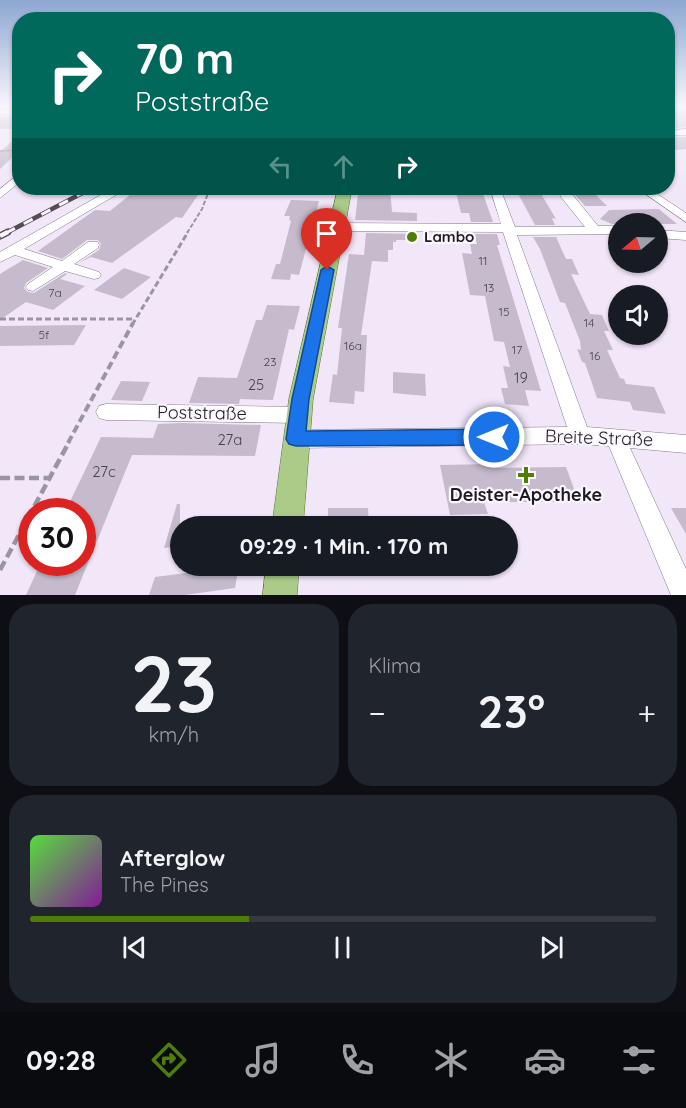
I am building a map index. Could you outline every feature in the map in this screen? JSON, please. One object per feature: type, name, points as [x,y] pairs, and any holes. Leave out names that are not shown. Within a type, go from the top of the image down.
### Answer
[{"type":"main road","points":[[288,516],[297,427],[343,195]]},
{"type":"main road","points":[[280,595],[282,576]]},
{"type":"street","points":[[0,195],[12,184]]},
{"type":"street","points":[[0,258],[107,195]]},
{"type":"street","points":[[497,195],[580,435]]},
{"type":"street","points":[[565,195],[595,231]]},
{"type":"street","points":[[652,195],[686,218]]},
{"type":"street","points":[[336,227],[608,230]]},
{"type":"street","points":[[668,235],[686,236]]},
{"type":"street","points":[[33,287],[93,245]]},
{"type":"street","points":[[13,250],[94,275]]},
{"type":"street","name":"Poststraße","points":[[106,412],[297,427]]},
{"type":"street","name":"Breite Straße","points":[[297,427],[580,435],[686,444]]},
{"type":"street","points":[[615,437],[684,595]]},
{"type":"path","points":[[0,570],[135,319],[202,209],[207,195]]},
{"type":"path","points":[[0,319],[135,319]]},
{"type":"path","points":[[0,478],[50,478]]},
{"type":"building","points":[[675,137],[686,137],[686,149],[675,150]]},
{"type":"building","points":[[12,141],[12,158],[0,169],[0,152]]},
{"type":"building","points":[[130,195],[198,195],[182,218],[176,217],[112,263],[91,257],[79,263],[99,250],[101,244],[98,240],[87,240],[62,259],[38,251],[95,210],[110,211]]},
{"type":"building","points":[[358,195],[391,195],[392,212],[417,213],[417,221],[355,220]]},
{"type":"building","points":[[457,195],[483,195],[493,222],[471,222],[469,213],[461,213]]},
{"type":"building","points":[[519,195],[542,195],[556,219],[552,218],[555,225],[535,225]]},
{"type":"building","points":[[575,195],[596,195],[607,206],[585,206]]},
{"type":"building","points":[[291,200],[319,201],[299,275],[291,274],[290,280],[271,279],[276,264],[280,264],[291,221],[290,216],[284,216]]},
{"type":"building","points":[[659,209],[664,213],[608,213],[608,222],[600,219],[609,210]]},
{"type":"building","points":[[668,216],[677,224],[668,224]]},
{"type":"building","points":[[366,233],[418,234],[418,240],[396,240],[393,242],[393,250],[388,250],[388,262],[372,261],[361,335],[367,335],[364,392],[355,391],[354,404],[329,402],[333,374],[337,375],[342,328],[338,328],[349,254],[364,255]]},
{"type":"building","points":[[474,234],[497,234],[500,245],[497,245],[541,391],[525,390],[529,406],[505,404],[501,388],[508,388],[503,366],[510,367],[504,342],[494,341],[485,296],[470,295],[462,253],[472,254],[470,244],[477,244]]},
{"type":"building","points":[[533,237],[556,237],[566,259],[572,259],[579,275],[571,274],[590,314],[602,315],[608,329],[608,331],[604,331],[608,345],[611,345],[613,350],[607,350],[620,378],[624,379],[626,384],[654,387],[666,414],[633,410],[630,402],[597,398],[585,363],[582,362],[577,349],[581,350],[580,341],[565,303],[560,302],[540,249]]},
{"type":"building","points":[[23,260],[48,268],[26,283],[24,288],[28,292],[34,293],[65,273],[67,274],[60,279],[85,286],[53,310],[26,302],[0,320],[0,274]]},
{"type":"building","points":[[124,268],[151,277],[122,299],[94,290]]},
{"type":"building","points":[[267,305],[300,306],[294,330],[289,329],[273,400],[240,399],[239,404],[189,403],[198,377],[237,378],[256,320],[262,320]]},
{"type":"building","points":[[86,325],[74,345],[0,346],[0,326]]},
{"type":"building","points":[[393,372],[425,374],[426,396],[393,393]]},
{"type":"building","points":[[121,381],[150,382],[142,401],[111,400]]},
{"type":"building","points":[[158,424],[261,425],[255,456],[132,455],[96,543],[96,498],[72,498],[101,437],[153,438]]},
{"type":"building","points":[[490,464],[491,468],[566,467],[579,502],[484,502],[488,514],[450,515],[440,465]]},
{"type":"building","points":[[177,504],[180,504],[180,516],[173,516]]},
{"type":"building","points":[[328,508],[368,508],[368,516],[328,516]]},
{"type":"building","points":[[671,508],[686,508],[686,534]]},
{"type":"building","points":[[170,528],[170,547],[164,548]]},
{"type":"building","points":[[35,576],[83,576],[75,595],[26,595]]},
{"type":"building","points":[[237,576],[235,588],[185,595],[149,595],[155,577]]},
{"type":"railway","points":[[6,233],[79,195]]},
{"type":"railway","points":[[0,236],[6,233]]},
{"type":"place","name":"Lambo","points":[[412,237]]},
{"type":"place","name":"Deister-Apotheke","points":[[526,475]]},
{"type":"route","points":[[327,270],[301,399],[296,439],[494,437]]}]
